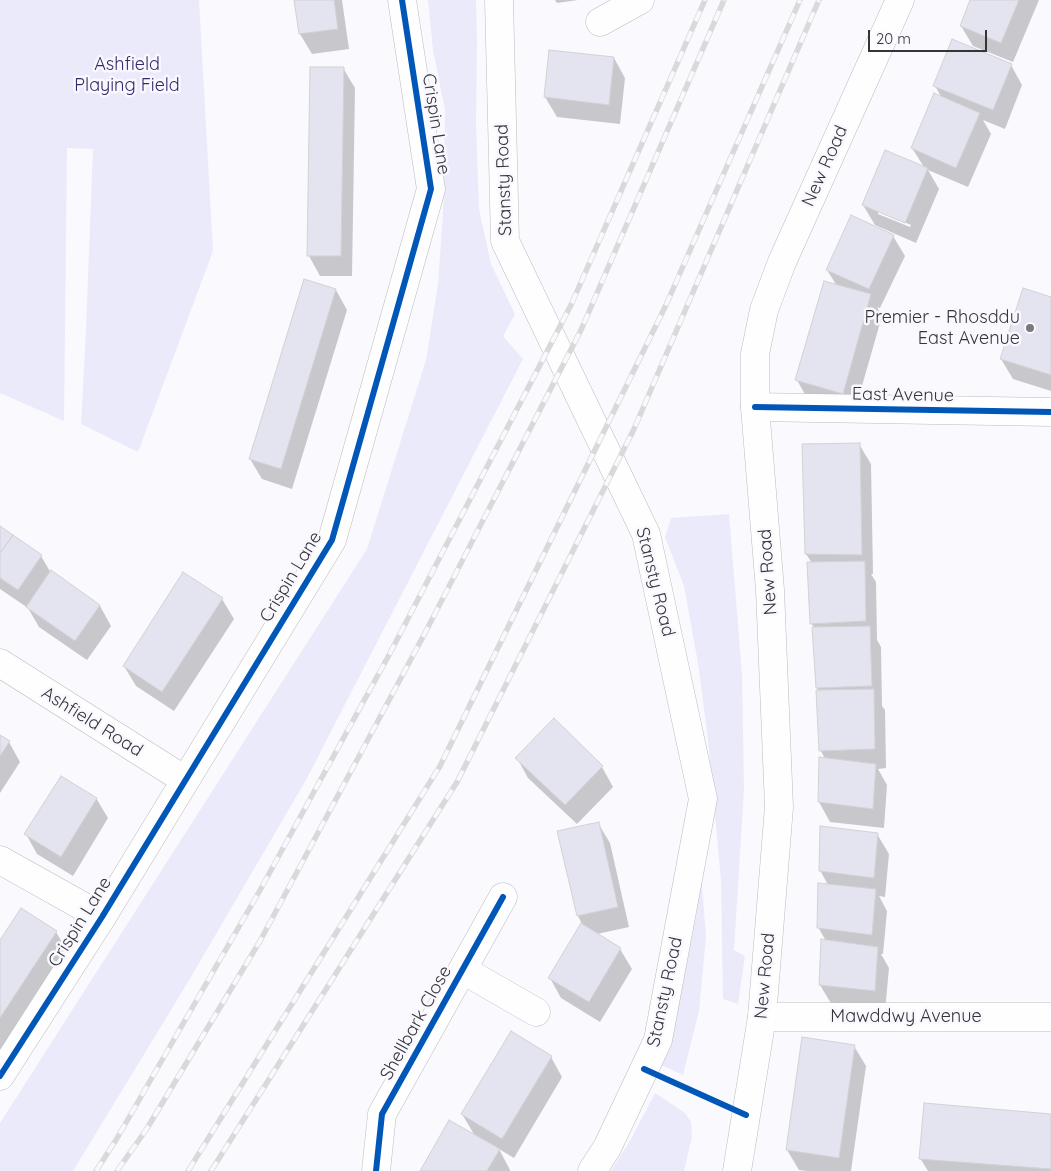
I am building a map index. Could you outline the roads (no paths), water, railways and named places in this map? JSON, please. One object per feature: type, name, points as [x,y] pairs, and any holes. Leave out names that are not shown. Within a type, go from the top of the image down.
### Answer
[{"type":"street","name":"Crispin Lane","points":[[0,1076],[102,917],[332,540],[431,189],[402,0]]},
{"type":"street","name":"Stansty Road","points":[[498,0],[505,240],[646,534],[703,799],[658,1040],[607,1148],[592,1171]]},
{"type":"street","points":[[600,22],[640,0]]},
{"type":"street","name":"New Road","points":[[737,1171],[762,1017],[779,807],[770,590],[755,407],[755,354],[764,310],[786,253],[900,0]]},
{"type":"street","name":"East Avenue","points":[[755,407],[1051,412]]},
{"type":"street","name":"Ashfield Road","points":[[0,663],[185,780]]},
{"type":"street","points":[[0,860],[102,917]]},
{"type":"street","name":"Shellbark Close","points":[[376,1171],[382,1114],[503,897]]},
{"type":"street","name":"Shellbark Close","points":[[463,970],[536,1012]]},
{"type":"street","name":"Mawddwy Avenue","points":[[762,1017],[1051,1017]]},
{"type":"railway","points":[[96,1171],[116,1140],[259,892],[389,655],[540,365],[571,305],[705,0]]},
{"type":"railway","points":[[117,1171],[146,1130],[260,941],[425,633],[581,330],[724,0]]},
{"type":"railway","points":[[188,1171],[440,766],[666,305],[800,0]]},
{"type":"railway","points":[[211,1171],[457,782],[634,429],[819,0]]},
{"type":"place","name":"Premier - Rhosddu East Avenue","points":[[1030,328]]},
{"type":"park label","name":"Ashfield Playing Field","points":[[127,75]]}]
